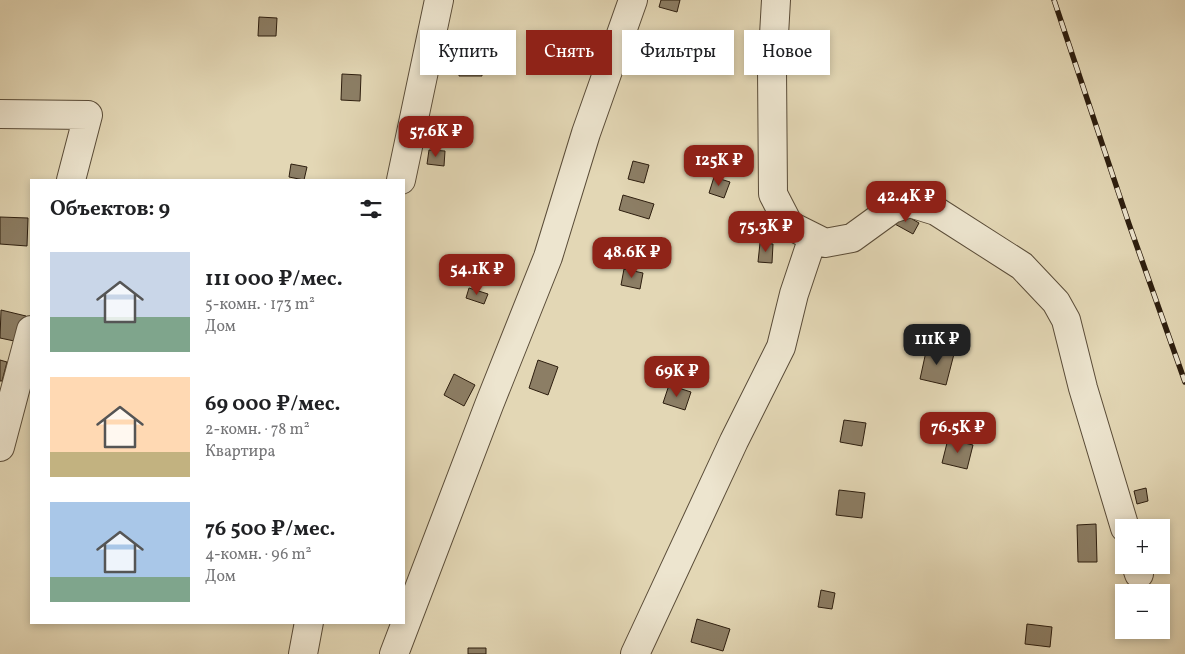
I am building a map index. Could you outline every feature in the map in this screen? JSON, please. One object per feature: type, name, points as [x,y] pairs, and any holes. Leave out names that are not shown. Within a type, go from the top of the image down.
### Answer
[{"type":"street","points":[[401,179],[439,0]]},
{"type":"street","points":[[394,654],[488,405],[548,257],[586,133],[633,0]]},
{"type":"street","points":[[776,0],[772,70],[773,194],[789,225],[825,243],[852,238],[892,208],[910,203],[936,211],[1022,266],[1056,302],[1066,320],[1083,388],[1122,519]]},
{"type":"street","points":[[0,114],[88,116],[71,179]]},
{"type":"street","points":[[635,654],[734,441],[781,347],[794,294],[813,237]]},
{"type":"street","points":[[0,447],[30,334]]},
{"type":"street","points":[[303,654],[309,624]]},
{"type":"building","points":[[661,0],[680,0],[677,12],[659,7]]},
{"type":"building","points":[[259,17],[277,18],[276,36],[258,36]]},
{"type":"building","points":[[342,74],[361,75],[360,101],[341,100]]},
{"type":"building","points":[[459,75],[482,75],[482,76]]},
{"type":"building","points":[[445,118],[458,118],[459,140],[445,141]]},
{"type":"building","points":[[429,150],[445,151],[444,166],[427,164]]},
{"type":"building","points":[[633,161],[649,165],[644,183],[628,179]]},
{"type":"building","points":[[291,164],[307,167],[304,179],[289,177]]},
{"type":"building","points":[[714,177],[730,182],[724,198],[709,193]]},
{"type":"building","points":[[623,195],[654,204],[649,219],[619,210]]},
{"type":"building","points":[[900,212],[919,223],[913,234],[893,223]]},
{"type":"building","points":[[0,217],[28,218],[27,246],[0,244]]},
{"type":"building","points":[[760,243],[773,244],[772,263],[758,262]]},
{"type":"building","points":[[624,269],[643,273],[640,289],[621,285]]},
{"type":"building","points":[[469,288],[488,294],[484,304],[466,298]]},
{"type":"building","points":[[1,310],[26,316],[19,342],[0,338]]},
{"type":"building","points":[[927,347],[954,354],[946,385],[920,379]]},
{"type":"building","points":[[0,360],[7,362],[2,381],[0,381]]},
{"type":"building","points":[[538,360],[558,367],[548,395],[529,388]]},
{"type":"building","points":[[454,374],[475,385],[464,406],[444,395]]},
{"type":"building","points":[[669,385],[691,392],[685,410],[663,403]]},
{"type":"building","points":[[844,420],[866,423],[862,446],[840,442]]},
{"type":"building","points":[[948,439],[973,445],[967,469],[942,463]]},
{"type":"building","points":[[1146,488],[1148,501],[1137,504],[1134,491]]},
{"type":"building","points":[[839,490],[865,493],[862,518],[836,515]]},
{"type":"building","points":[[1096,524],[1097,562],[1078,562],[1077,525]]},
{"type":"building","points":[[821,590],[835,593],[832,609],[818,607]]},
{"type":"building","points":[[697,619],[730,629],[723,651],[691,642]]},
{"type":"building","points":[[1027,624],[1052,627],[1050,647],[1025,644]]},
{"type":"building","points":[[468,648],[486,648],[486,654],[468,654]]},
{"type":"railway","points":[[1054,0],[1129,224],[1185,382]]}]
